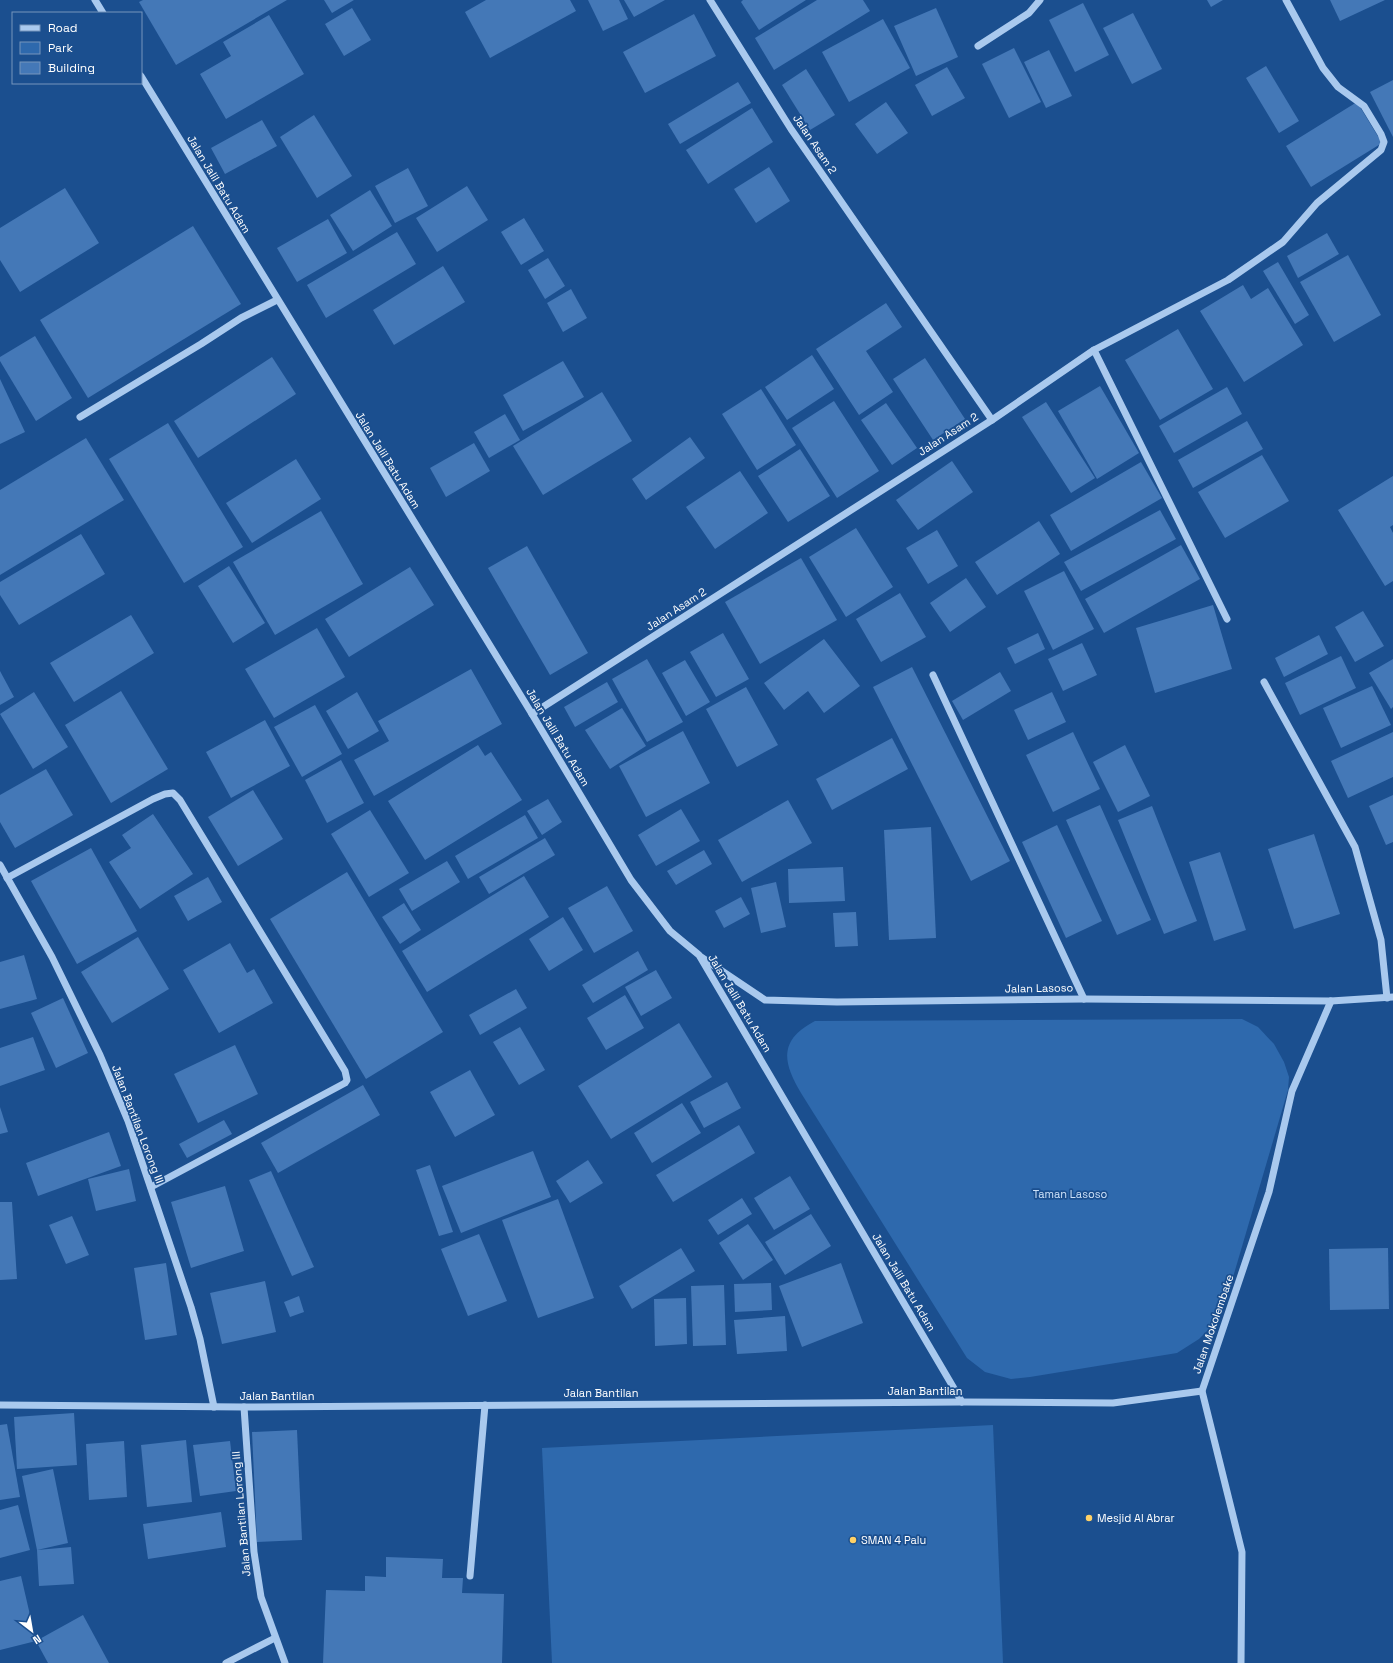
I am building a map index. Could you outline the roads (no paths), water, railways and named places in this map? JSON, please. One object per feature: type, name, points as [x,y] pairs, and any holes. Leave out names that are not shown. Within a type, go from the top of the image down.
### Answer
[{"type":"street","points":[[95,0],[101,12]]},
{"type":"street","name":"Jalan Asam 2","points":[[532,714],[992,420],[791,129],[710,0]]},
{"type":"street","points":[[978,46],[1029,13],[1040,0]]},
{"type":"street","points":[[992,420],[1094,350],[1228,280],[1283,242],[1317,203],[1382,150],[1384,142],[1381,134],[1364,106],[1347,96],[1323,68],[1286,0]]},
{"type":"street","name":"Jalan Jalil Batu Adam","points":[[142,78],[632,880],[670,931],[699,955],[962,1402]]},
{"type":"street","points":[[80,417],[241,318],[277,300]]},
{"type":"street","points":[[1094,350],[1227,619]]},
{"type":"street","points":[[933,674],[1084,998]]},
{"type":"street","points":[[1264,682],[1355,847],[1381,940],[1390,997]]},
{"type":"street","points":[[7,878],[153,799],[165,794],[173,794],[180,800],[345,1071],[347,1080],[346,1083],[150,1187]]},
{"type":"street","name":"Jalan Bantilan Lorong III","points":[[0,865],[52,957],[100,1055],[128,1121],[198,1332],[214,1407]]},
{"type":"street","name":"Jalan Lasoso","points":[[699,955],[765,1000],[837,1002],[1084,998],[1331,1002],[1390,997]]},
{"type":"street","name":"Jalan Mokolembake","points":[[1241,1663],[1242,1552],[1202,1391],[1269,1192],[1292,1091],[1331,1002]]},
{"type":"street","name":"Jalan Bantilan","points":[[0,1405],[244,1407],[962,1402],[1113,1403],[1202,1391]]},
{"type":"street","points":[[470,1576],[485,1405]]},
{"type":"street","name":"Jalan Bantilan Lorong III","points":[[244,1407],[254,1552],[261,1597],[285,1663]]},
{"type":"street","points":[[226,1663],[275,1638]]},
{"type":"place","name":"Mesjid Al Abrar","points":[[1089,1518]]},
{"type":"place","name":"SMAN 4 Palu","points":[[853,1540]]},
{"type":"park label","name":"Taman Lasoso","points":[[1070,1194]]}]
